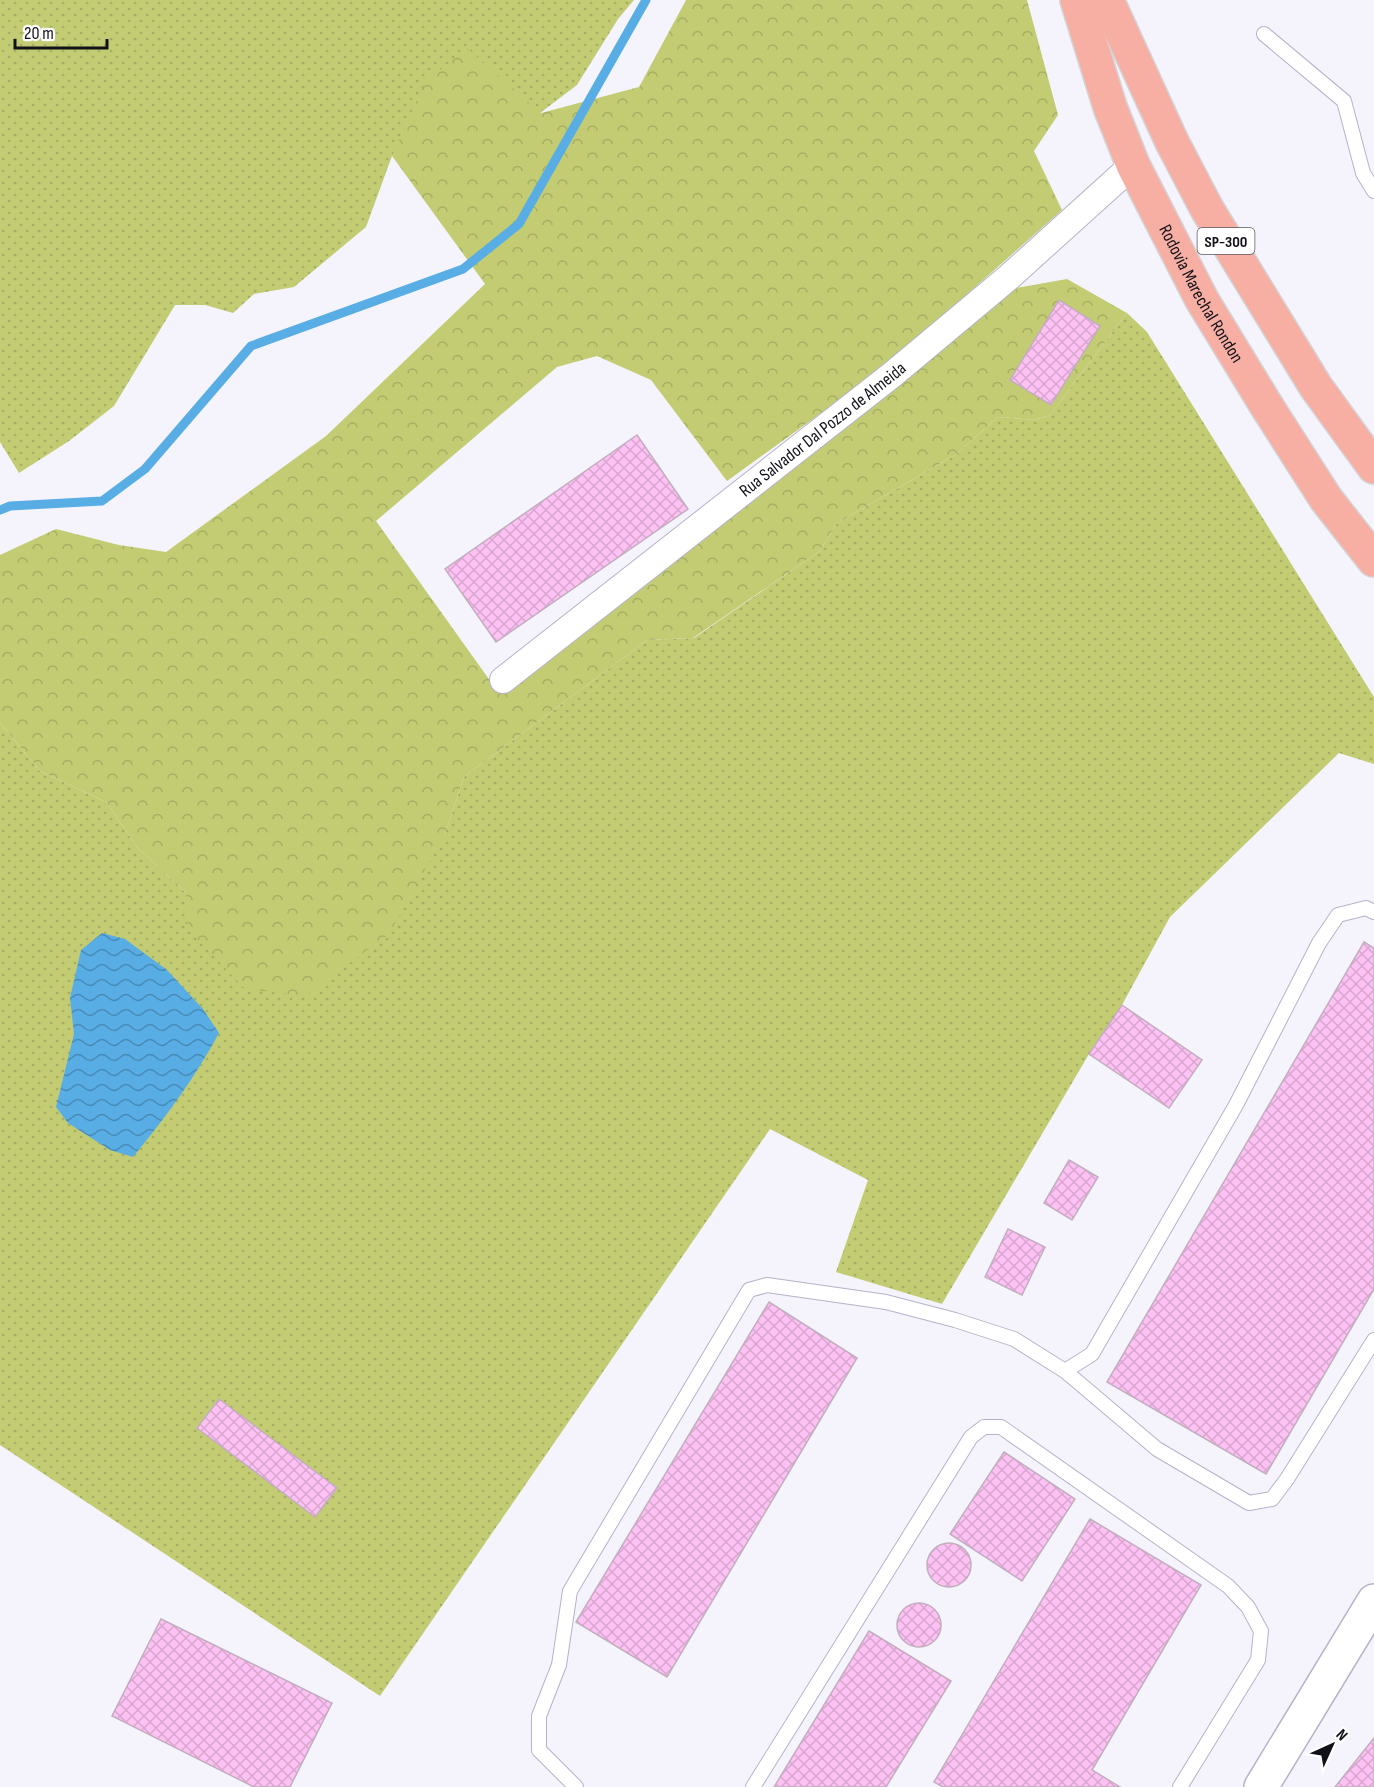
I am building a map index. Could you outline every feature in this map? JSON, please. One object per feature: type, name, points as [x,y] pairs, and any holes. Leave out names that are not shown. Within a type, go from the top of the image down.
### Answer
[{"type":"main road","name":"Rodovia Marechal Rondon","points":[[1077,0],[1110,107],[1133,165],[1202,300],[1326,499],[1374,560]]},
{"type":"main road","name":"SP-300","points":[[1107,0],[1172,142],[1207,209],[1316,387],[1374,467]]},
{"type":"street","name":"Rua Salvador Dal Pozzo de Almeida","points":[[503,680],[893,374],[1009,277],[1133,165]]},
{"type":"street","points":[[1261,1787],[1374,1601]]},
{"type":"lane","points":[[1264,34],[1344,101],[1363,173],[1374,191]]},
{"type":"lane","points":[[1065,1371],[1092,1354],[1236,1106],[1319,943],[1338,915],[1366,908],[1374,912]]},
{"type":"lane","points":[[576,1787],[539,1750],[538,1716],[559,1665],[570,1591],[749,1290],[766,1285],[886,1302],[955,1320],[1014,1339],[1065,1371],[1157,1449],[1249,1503],[1272,1499],[1287,1479],[1374,1340]]},
{"type":"lane","points":[[753,1787],[971,1437],[984,1427],[1001,1426],[1228,1586],[1248,1607],[1261,1631],[1258,1660],[1180,1787]]},
{"type":"green space","points":[[0,0],[634,0],[618,19],[577,85],[540,113],[467,49],[392,156],[366,227],[294,287],[254,294],[233,313],[205,305],[175,305],[114,406],[69,441],[19,473],[0,442]]},
{"type":"green space","points":[[686,0],[1027,0],[1058,115],[1034,151],[1062,210],[885,367],[727,481],[651,380],[597,356],[557,367],[376,521],[496,689],[956,337],[1016,288],[1067,279],[1127,313],[1050,415],[1035,420],[998,417],[955,455],[836,524],[820,551],[693,638],[647,640],[464,777],[445,834],[389,934],[306,996],[245,989],[185,926],[186,893],[137,847],[106,802],[40,771],[0,723],[0,555],[56,529],[119,545],[166,552],[326,436],[485,284],[392,156],[425,82],[467,48],[541,113],[639,87]]},
{"type":"green space","points":[[1127,313],[1147,332],[1374,697],[1374,764],[1339,753],[1170,917],[1122,1005],[1089,1054],[942,1304],[836,1272],[868,1180],[770,1129],[380,1696],[0,1445],[0,723],[40,771],[106,802],[137,847],[186,893],[445,834],[464,777],[647,640],[694,638],[820,551],[836,524],[955,455],[998,417],[1035,420],[1050,415]]},
{"type":"water","points":[[102,933],[125,939],[167,970],[203,1009],[219,1033],[179,1097],[133,1157],[110,1150],[68,1123],[56,1107],[74,1034],[70,998],[81,950]]},
{"type":"building","points":[[1059,300],[1100,326],[1051,405],[1010,380]]},
{"type":"building","points":[[637,435],[688,509],[496,642],[445,569]]},
{"type":"building","points":[[1364,942],[1374,948],[1374,1289],[1266,1474],[1107,1382]]},
{"type":"building","points":[[1122,1005],[1202,1060],[1169,1108],[1089,1054]]},
{"type":"building","points":[[1069,1160],[1098,1177],[1072,1220],[1044,1203]]},
{"type":"building","points":[[1008,1229],[1045,1247],[1022,1295],[985,1277]]},
{"type":"building","points":[[769,1302],[857,1358],[667,1677],[576,1622]]},
{"type":"building","points":[[219,1399],[337,1488],[315,1517],[197,1428]]},
{"type":"building","points":[[1004,1452],[1075,1499],[1022,1581],[950,1534]]},
{"type":"building","points":[[1090,1519],[1201,1585],[1092,1770],[1120,1787],[943,1787],[934,1782]]},
{"type":"building","points":[[949,1543],[958,1544],[965,1549],[970,1556],[970,1574],[965,1581],[958,1586],[949,1587],[940,1586],[933,1581],[928,1574],[927,1565],[928,1556],[933,1549],[940,1544]]},
{"type":"building","points":[[919,1603],[928,1604],[935,1609],[940,1616],[940,1634],[935,1641],[928,1646],[919,1647],[910,1646],[903,1641],[898,1634],[897,1625],[898,1616],[903,1609],[910,1604]]},
{"type":"building","points":[[161,1619],[332,1703],[290,1787],[254,1787],[112,1716]]},
{"type":"building","points":[[869,1631],[951,1681],[886,1787],[774,1787]]},
{"type":"building","points":[[1374,1738],[1374,1787],[1335,1787]]},
{"type":"waterway","points":[[0,510],[10,506],[102,501],[145,469],[251,346],[463,269],[519,224],[646,0]]}]
